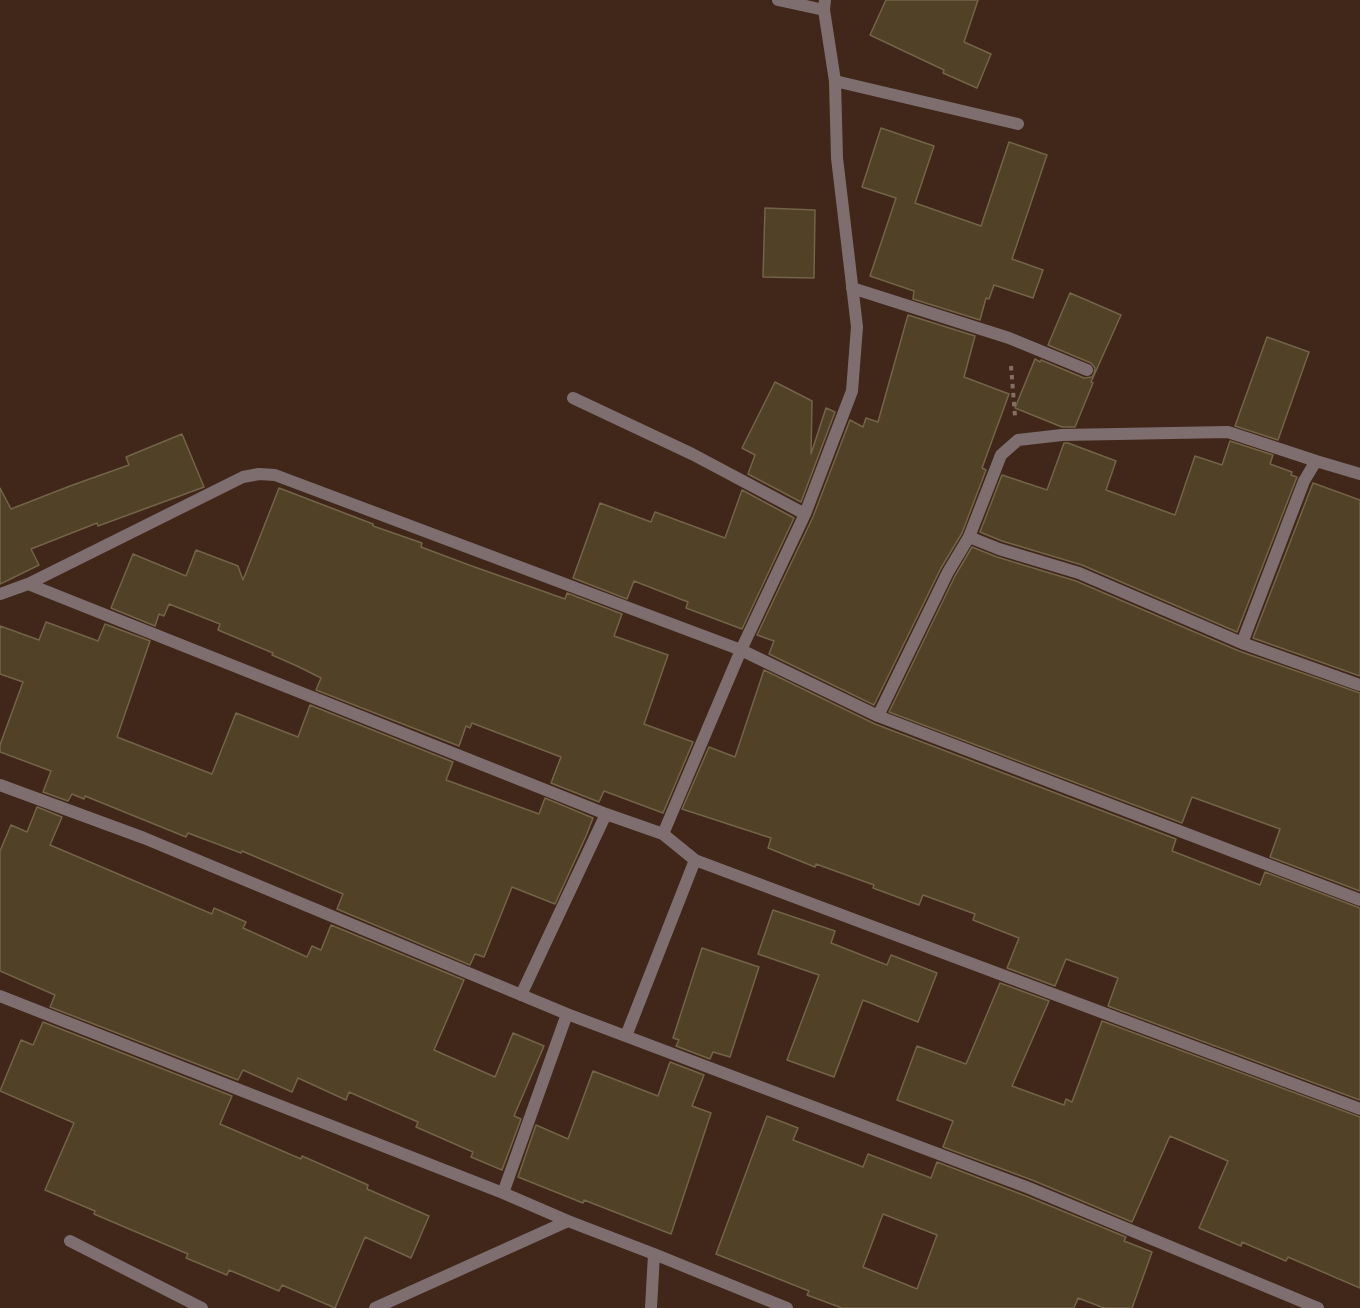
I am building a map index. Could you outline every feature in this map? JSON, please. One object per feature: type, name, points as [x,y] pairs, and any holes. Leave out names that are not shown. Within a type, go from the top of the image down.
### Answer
[{"type":"street","points":[[663,834],[741,650],[804,514],[852,391],[857,327],[837,159],[835,81],[825,5],[778,0]]},
{"type":"street","points":[[835,81],[1018,124]]},
{"type":"street","points":[[852,288],[1008,338],[1087,370]]},
{"type":"street","points":[[573,398],[692,454],[804,514]]},
{"type":"street","points":[[878,716],[948,572],[969,537],[1001,456],[1018,440],[1074,435],[1228,432],[1360,474]]},
{"type":"street","points":[[1242,643],[1304,481],[1316,461]]},
{"type":"street","points":[[0,594],[28,584],[243,477],[260,474],[275,475],[741,650],[878,716],[1360,900]]},
{"type":"street","points":[[969,537],[999,549],[1079,573],[1242,643],[1360,685]]},
{"type":"street","points":[[28,584],[606,814],[663,834],[695,860],[1360,1109]]},
{"type":"street","points":[[0,785],[155,842],[567,1014],[1029,1188],[1318,1308]]},
{"type":"street","points":[[521,995],[606,814]]},
{"type":"street","points":[[626,1036],[695,860]]},
{"type":"street","points":[[0,996],[503,1193],[787,1308]]},
{"type":"street","points":[[503,1193],[567,1014]]},
{"type":"street","points":[[375,1308],[568,1221]]},
{"type":"street","points":[[70,1241],[202,1308]]},
{"type":"street","points":[[651,1308],[654,1254]]},
{"type":"path","points":[[1008,338],[1018,440]]},
{"type":"building","points":[[886,0],[978,0],[964,42],[991,54],[977,88],[870,35]]},
{"type":"building","points":[[881,128],[934,146],[915,203],[981,226],[1009,142],[1047,155],[1012,259],[1043,270],[1033,298],[994,285],[989,299],[986,298],[980,320],[913,299],[914,291],[870,276],[896,198],[862,187]]},
{"type":"building","points":[[765,208],[815,210],[814,278],[763,277]]},
{"type":"building","points":[[1070,293],[1121,315],[1091,382],[1093,383],[1075,427],[1062,427],[1015,408],[1035,359],[1084,378],[1092,377],[1094,374],[1095,368],[1091,363],[1048,345]]},
{"type":"building","points":[[908,315],[975,336],[964,377],[1009,394],[982,468],[986,470],[962,533],[941,568],[874,705],[769,654],[774,641],[757,635],[813,517],[850,420],[863,427],[866,418],[878,422]]},
{"type":"building","points":[[1267,337],[1309,352],[1278,440],[1235,426]]},
{"type":"building","points":[[775,382],[812,401],[811,454],[826,408],[835,412],[801,502],[748,474],[755,455],[742,448]]},
{"type":"building","points":[[182,434],[204,487],[98,526],[97,523],[31,549],[39,565],[0,584],[0,488],[11,509],[129,465],[126,457]]},
{"type":"building","points":[[1230,441],[1273,455],[1270,464],[1292,472],[1291,475],[1297,477],[1237,632],[1082,565],[980,532],[1002,475],[1047,490],[1064,443],[1116,461],[1106,490],[1175,515],[1195,456],[1222,465]]},
{"type":"building","points":[[1313,483],[1360,500],[1360,676],[1253,638]]},
{"type":"building","points":[[279,488],[422,543],[421,547],[469,565],[565,599],[567,593],[622,614],[614,636],[668,655],[644,724],[693,742],[663,813],[604,791],[599,802],[551,783],[561,757],[472,723],[470,728],[466,726],[459,746],[316,690],[321,678],[272,655],[273,653],[218,630],[220,624],[169,604],[164,616],[159,614],[155,626],[111,608],[133,554],[186,576],[196,550],[238,566],[243,580]]},
{"type":"building","points":[[742,490],[794,518],[742,629],[686,608],[688,602],[634,581],[627,599],[573,578],[600,503],[651,522],[655,512],[725,538]]},
{"type":"building","points":[[972,547],[1076,581],[1239,651],[1360,693],[1360,891],[1270,857],[1280,829],[1192,797],[1182,823],[889,712],[955,576]]},
{"type":"building","points":[[46,622],[98,641],[105,624],[150,641],[117,737],[212,774],[236,713],[298,737],[310,705],[453,762],[446,780],[539,814],[545,798],[593,818],[555,904],[512,887],[484,957],[475,954],[470,965],[337,909],[343,894],[242,851],[241,853],[188,833],[186,837],[85,796],[84,799],[72,794],[68,801],[43,792],[51,771],[0,752],[0,745],[23,682],[0,674],[0,626],[39,640]]},
{"type":"building","points":[[764,670],[875,724],[1176,839],[1172,851],[1260,885],[1265,872],[1360,908],[1360,1100],[1108,1006],[1118,978],[1066,959],[1055,986],[1007,968],[1019,938],[973,920],[975,914],[923,895],[919,905],[873,888],[874,885],[816,864],[815,867],[768,848],[771,838],[682,809],[709,747],[735,757]]},
{"type":"building","points":[[37,807],[62,817],[50,845],[212,914],[214,908],[246,922],[243,928],[307,957],[312,946],[321,950],[331,925],[464,980],[434,1050],[495,1077],[513,1033],[544,1046],[514,1116],[521,1119],[502,1170],[471,1157],[473,1152],[416,1127],[418,1122],[349,1092],[346,1100],[298,1078],[292,1092],[243,1070],[238,1080],[50,1007],[55,995],[0,971],[0,851],[11,825],[27,832]]},
{"type":"building","points":[[773,910],[835,931],[831,943],[887,965],[891,955],[937,973],[918,1022],[863,1000],[834,1077],[787,1060],[819,975],[758,954]]},
{"type":"building","points":[[702,948],[759,967],[730,1057],[713,1052],[710,1059],[676,1046],[679,1040],[673,1038]]},
{"type":"building","points":[[1000,983],[1049,1001],[1012,1086],[1064,1105],[1066,1099],[1072,1102],[1102,1021],[1360,1117],[1360,1288],[1288,1257],[1286,1261],[1242,1242],[1241,1246],[1199,1228],[1228,1161],[1170,1136],[1132,1222],[1032,1180],[943,1147],[953,1121],[897,1100],[917,1046],[966,1064]]},
{"type":"building","points":[[43,1022],[232,1096],[220,1124],[368,1185],[367,1189],[429,1216],[411,1258],[365,1237],[335,1308],[282,1285],[279,1291],[229,1270],[227,1275],[186,1258],[188,1254],[94,1214],[95,1211],[45,1190],[74,1123],[0,1091],[21,1040],[33,1045]]},
{"type":"building","points":[[670,1062],[704,1075],[692,1106],[711,1113],[671,1234],[518,1177],[536,1125],[568,1139],[593,1071],[658,1096]]},
{"type":"building","points":[[767,1116],[798,1128],[793,1140],[863,1167],[868,1154],[931,1178],[937,1162],[1126,1237],[1124,1241],[1152,1252],[1132,1308],[1104,1308],[1078,1298],[1074,1308],[842,1308],[807,1295],[809,1291],[716,1254]],"holes":[[[883,1214],[937,1235],[917,1289],[863,1267]]]}]
